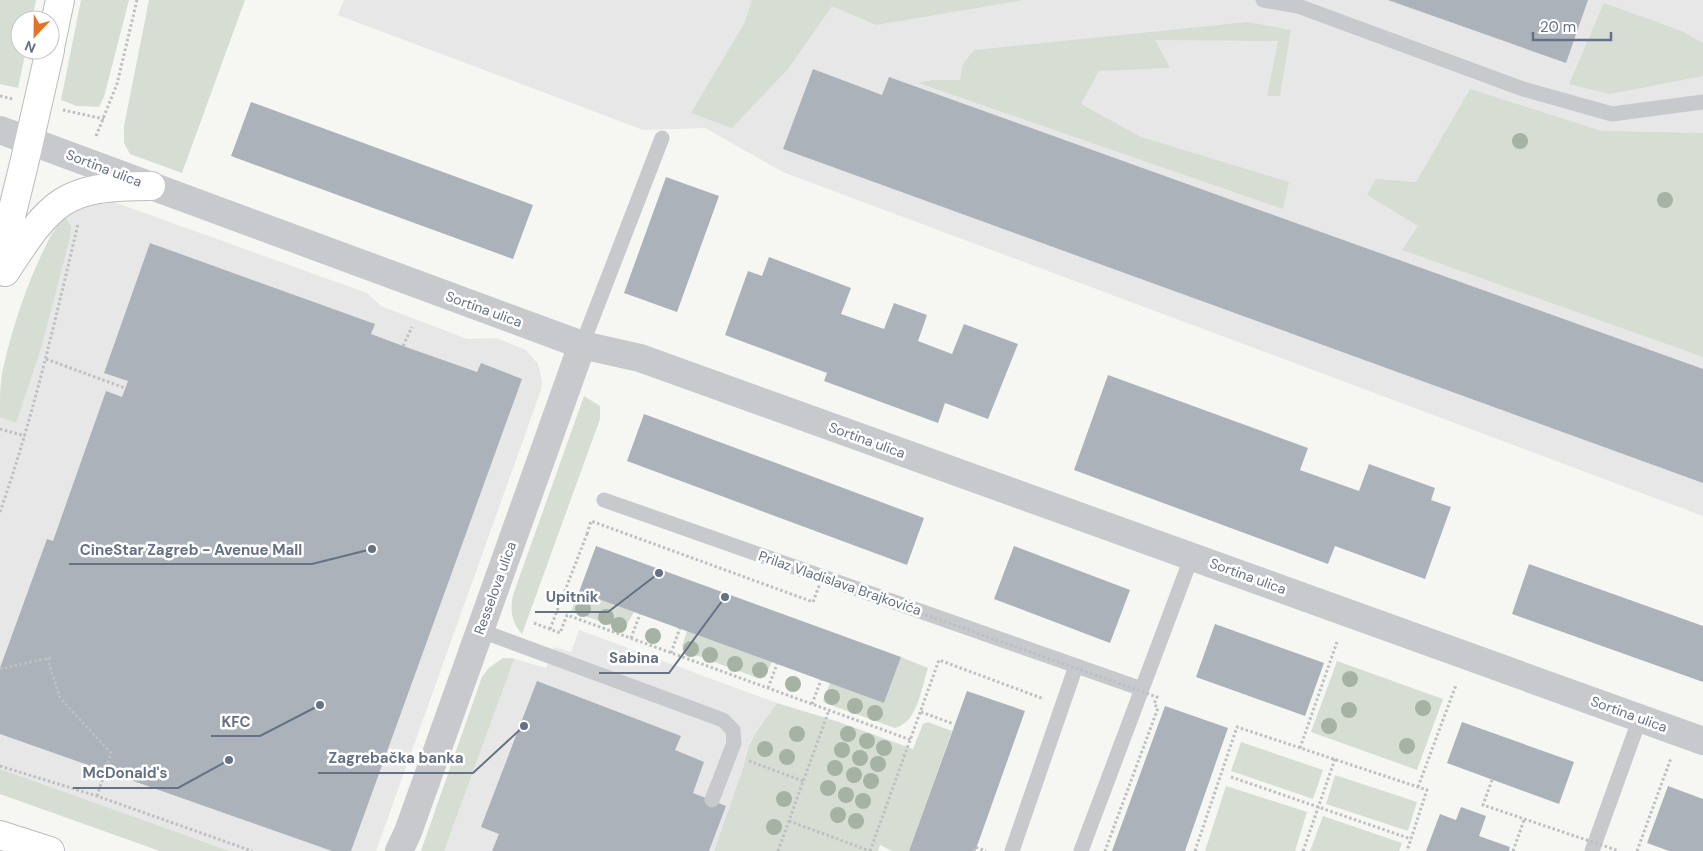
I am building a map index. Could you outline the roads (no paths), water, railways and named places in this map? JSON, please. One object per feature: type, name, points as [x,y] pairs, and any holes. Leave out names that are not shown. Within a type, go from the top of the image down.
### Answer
[{"type":"street","points":[[0,260],[48,60]]},
{"type":"street","name":"Sortina ulica","points":[[0,130],[582,345],[649,362],[1691,737]]},
{"type":"street","points":[[0,279],[42,218],[65,199],[94,188],[151,186]]},
{"type":"street","name":"Resselova ulica","points":[[405,845],[479,630],[582,345]]},
{"type":"street","points":[[0,835],[50,851]]},
{"type":"lane","points":[[1263,0],[1298,6],[1523,89],[1612,114],[1703,102]]},
{"type":"lane","points":[[582,345],[662,138]]},
{"type":"lane","name":"Prilaz Vladislava Brajkovića","points":[[604,500],[1142,689]]},
{"type":"lane","points":[[1081,851],[1192,556]]},
{"type":"lane","points":[[479,630],[723,720],[733,730],[734,743],[712,800]]},
{"type":"lane","points":[[1012,851],[1076,666]]},
{"type":"lane","points":[[1592,851],[1640,718]]},
{"type":"place","name":"CineStar Zagreb - Avenue Mall","points":[[372,549]]},
{"type":"place","name":"Upitnik","points":[[659,573]]},
{"type":"place","name":"Sabina","points":[[725,597]]},
{"type":"place","name":"KFC","points":[[320,705]]},
{"type":"place","name":"Zagrebačka banka","points":[[524,726]]},
{"type":"place","name":"McDonald's","points":[[229,760]]}]
